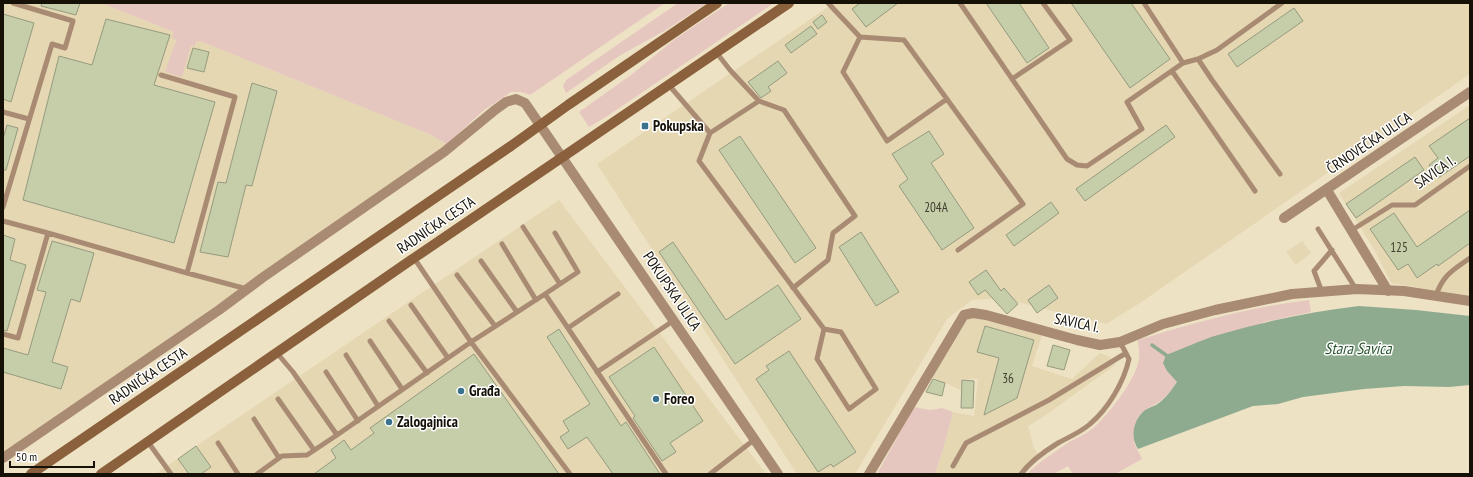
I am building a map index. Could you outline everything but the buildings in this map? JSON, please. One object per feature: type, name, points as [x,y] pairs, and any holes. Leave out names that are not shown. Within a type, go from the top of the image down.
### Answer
[{"type":"main road","name":"RADNIČKA CESTA","points":[[31,474],[717,3]]},
{"type":"main road","name":"RADNIČKA CESTA","points":[[102,474],[414,258],[789,3]]},
{"type":"street","name":"ČRNOVEČKA ULICA","points":[[1284,218],[1470,92]]},
{"type":"street","name":"POKUPSKA ULICA","points":[[247,289],[444,152],[482,119],[506,102],[516,99],[522,101],[540,125],[778,474]]},
{"type":"street","points":[[1327,190],[1388,291]]},
{"type":"street","points":[[3,458],[219,310],[247,289]]},
{"type":"street","name":"SAVICA I.","points":[[869,474],[964,315],[973,313],[986,315],[1077,340],[1100,344],[1120,342],[1163,324],[1215,310],[1292,294],[1357,289],[1404,291],[1436,295],[1470,302]]},
{"type":"lane","points":[[3,207],[52,44],[65,48],[73,21],[12,3]]},
{"type":"lane","points":[[828,3],[860,37],[904,40],[1023,204],[958,250]]},
{"type":"lane","points":[[960,3],[1067,159],[1077,166],[1087,166],[1142,129],[1127,102],[1183,63],[1198,59],[1217,50],[1282,3]]},
{"type":"lane","points":[[1012,79],[1070,40],[1043,3]]},
{"type":"lane","points":[[1144,3],[1183,63]]},
{"type":"lane","points":[[860,37],[843,72],[887,141],[947,99]]},
{"type":"lane","points":[[716,52],[730,70],[759,101],[784,110],[855,216],[833,233],[828,260],[793,288]]},
{"type":"lane","points":[[1198,59],[1280,174]]},
{"type":"lane","points":[[1172,71],[1255,191]]},
{"type":"lane","points":[[161,76],[235,97],[186,273]]},
{"type":"lane","points":[[668,84],[710,133]]},
{"type":"lane","points":[[759,101],[710,133],[699,161],[824,329],[841,332],[876,389],[849,409],[818,359],[824,329]]},
{"type":"lane","points":[[3,112],[30,120]]},
{"type":"lane","name":"SAVICA I.","points":[[1352,230],[1392,204],[1415,204],[1470,166]]},
{"type":"lane","points":[[3,222],[48,233],[247,289]]},
{"type":"lane","points":[[523,227],[560,284]]},
{"type":"lane","points":[[1318,229],[1357,289]]},
{"type":"lane","points":[[3,334],[18,338],[48,233]]},
{"type":"lane","points":[[257,474],[282,456],[307,455],[337,436],[471,342],[578,272],[555,233]]},
{"type":"lane","points":[[502,244],[536,300]]},
{"type":"lane","points":[[1322,292],[1314,271],[1332,250]]},
{"type":"lane","points":[[414,258],[471,342],[570,474]]},
{"type":"lane","points":[[1436,295],[1443,279],[1447,274],[1470,258]]},
{"type":"lane","points":[[481,261],[517,312]]},
{"type":"lane","points":[[457,276],[495,326]]},
{"type":"lane","points":[[545,294],[666,474]]},
{"type":"lane","points":[[568,328],[618,294]]},
{"type":"lane","points":[[411,305],[448,358]]},
{"type":"lane","points":[[389,321],[427,373]]},
{"type":"lane","points":[[597,372],[674,321]]},
{"type":"lane","points":[[370,340],[402,389]]},
{"type":"lane","points":[[1020,474],[1039,457],[1057,444],[1091,424],[1107,405],[1121,385],[1127,370],[1129,359],[1120,342]]},
{"type":"lane","points":[[277,352],[293,372],[337,436]]},
{"type":"lane","points":[[953,466],[966,443],[1049,400],[1126,352]]},
{"type":"lane","points":[[346,356],[378,406]]},
{"type":"lane","points":[[326,372],[358,421]]},
{"type":"lane","points":[[278,399],[314,450]]},
{"type":"lane","points":[[254,419],[279,458]]},
{"type":"lane","points":[[710,474],[754,439]]},
{"type":"lane","points":[[148,442],[171,474]]},
{"type":"lane","points":[[218,443],[238,474]]},
{"type":"shaded area","points":[[3,3],[101,3],[174,32],[176,39],[166,72],[182,76],[191,46],[200,41],[429,134],[447,144],[227,301],[3,455]]},
{"type":"shaded area","points":[[101,3],[665,3],[530,95],[521,92],[511,92],[484,110],[447,144],[429,134],[200,41],[196,42],[194,46],[191,46],[182,77],[165,72],[176,40],[172,38],[174,32]]},
{"type":"shaded area","points":[[678,3],[707,3],[666,30],[619,56],[566,93],[563,86],[566,80]]},
{"type":"shaded area","points":[[729,3],[774,3],[589,127],[579,112],[631,75],[675,39]]},
{"type":"shaded area","points":[[834,3],[1470,3],[1470,74],[1140,303],[1106,324],[1001,298],[972,300],[947,319],[855,474],[797,474],[597,164]]},
{"type":"shaded area","points":[[1470,105],[1470,296],[1391,283],[1375,251],[1339,193]]},
{"type":"shaded area","points":[[559,200],[766,474],[155,474]]},
{"type":"shaded area","points":[[1302,241],[1311,253],[1296,265],[1286,252]]},
{"type":"shaded area","points":[[1309,300],[1311,312],[1264,322],[1167,371],[1177,382],[1164,398],[1146,409],[1134,443],[1142,459],[1115,474],[1073,474],[1068,466],[1054,474],[1027,474],[1054,452],[1092,429],[1106,416],[1128,386],[1137,366],[1139,356],[1138,340],[1244,311]]},
{"type":"shaded area","points":[[972,316],[984,318],[1042,336],[1032,366],[1072,379],[1100,353],[1110,357],[1115,365],[1043,417],[1028,426],[1034,448],[1038,454],[1018,474],[935,474],[953,412],[974,416],[978,379],[962,379],[961,390],[932,377],[967,321]]},
{"type":"shaded area","points":[[914,407],[930,410],[942,408],[953,412],[935,474],[877,474]]},
{"type":"water","name":"Stara Savica","points":[[1359,306],[1470,316],[1470,385],[1449,387],[1404,386],[1364,389],[1303,397],[1278,404],[1253,406],[1138,449],[1134,439],[1135,424],[1145,410],[1156,405],[1162,400],[1177,382],[1167,371],[1163,363],[1166,355],[1211,337],[1253,325],[1305,314]]},
{"type":"waterway","points":[[1152,345],[1166,355]]},
{"type":"place","name":"Pokupska","points":[[645,126]]},
{"type":"place","name":"Građa","points":[[461,391]]},
{"type":"place","name":"Foreo","points":[[656,399]]},
{"type":"place","name":"Zalogajnica","points":[[389,422]]}]
